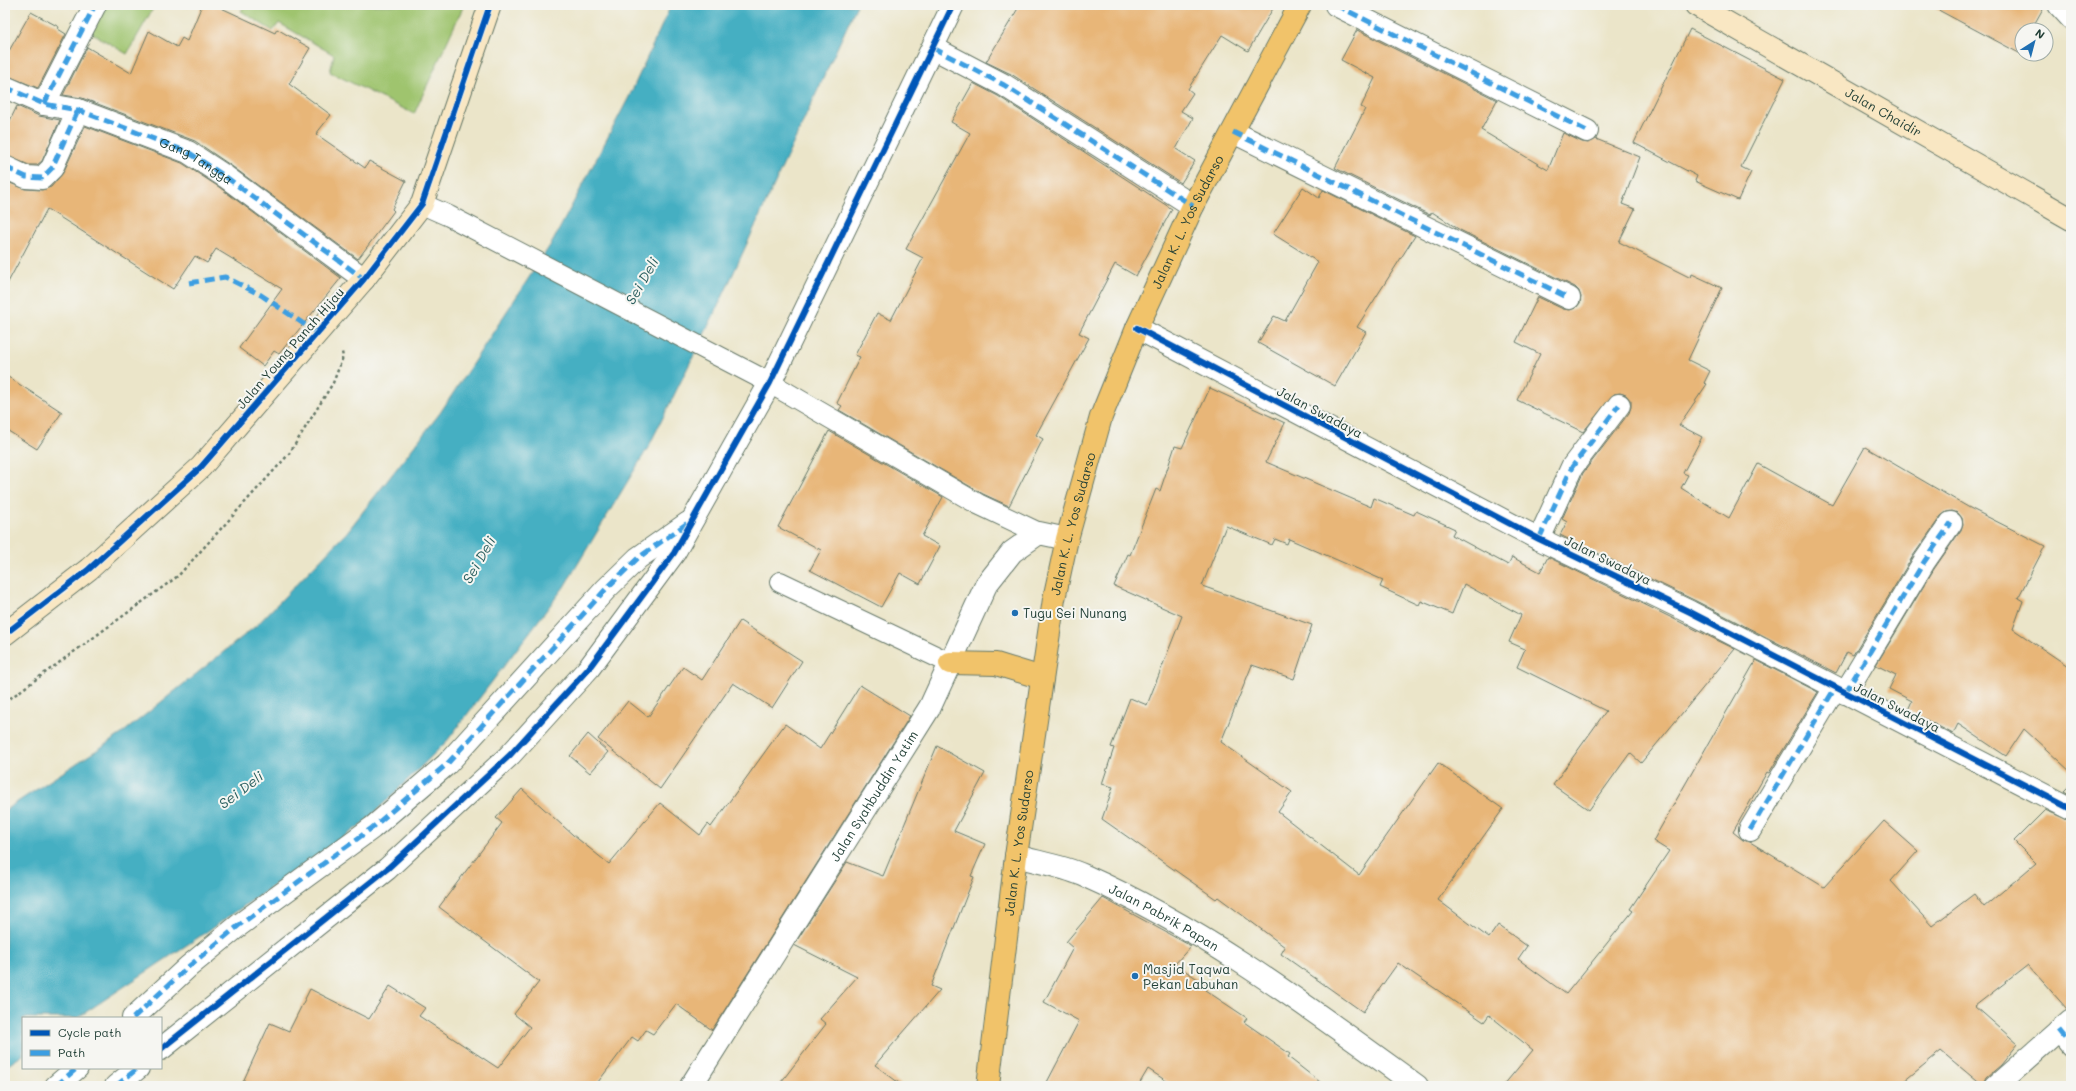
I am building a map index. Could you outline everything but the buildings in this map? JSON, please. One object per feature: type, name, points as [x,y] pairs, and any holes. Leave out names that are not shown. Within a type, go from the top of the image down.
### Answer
[{"type":"highway","name":"Jalan K. L. Yos Sudarso","points":[[988,1086],[1016,856],[1054,599],[1067,539],[1101,417],[1137,328],[1194,206],[1300,5]]},
{"type":"highway","points":[[950,663],[996,664],[1042,678]]},
{"type":"street","points":[[44,104],[95,5]]},
{"type":"street","name":"Jalan Young Panah Hijau","points":[[5,634],[89,570],[201,467],[364,279],[422,204],[490,5]]},
{"type":"street","points":[[162,1049],[387,869],[510,754],[589,668],[674,552],[770,383],[953,5]]},
{"type":"street","points":[[1336,5],[1587,130]]},
{"type":"street","name":"Jalan Chaidir","points":[[1696,5],[2071,219]]},
{"type":"street","points":[[2059,5],[2071,18]]},
{"type":"street","points":[[933,48],[1004,85],[1194,206]]},
{"type":"street","name":"Gang Tangga","points":[[5,87],[44,104],[78,110],[188,152],[226,177],[364,279]]},
{"type":"street","points":[[5,167],[26,177],[42,178],[52,168],[78,110]]},
{"type":"street","points":[[1233,132],[1569,298]]},
{"type":"street","name":"Jalan Swadaya","points":[[1137,328],[1539,539],[1690,612],[2071,809]]},
{"type":"street","points":[[1539,539],[1572,467],[1619,404]]},
{"type":"street","points":[[134,1017],[188,967],[238,926],[372,828],[447,764],[606,589],[638,558],[692,520]]},
{"type":"street","points":[[1750,830],[1924,562],[1952,523]]},
{"type":"street","points":[[1039,533],[1067,539]]},
{"type":"street","name":"Jalan Syahbuddin Yatim","points":[[690,1086],[930,707],[986,585],[1012,552],[1039,533]]},
{"type":"street","name":"Jalan Pabrik Papan","points":[[1016,856],[1081,874],[1176,921],[1290,995],[1417,1086]]},
{"type":"street","points":[[1996,1086],[2067,1032]]},
{"type":"street","points":[[56,1086],[76,1069]]},
{"type":"street","points":[[116,1086],[137,1069]]},
{"type":"lane","points":[[422,204],[449,216],[746,370],[978,504],[1039,533]]},
{"type":"lane","points":[[780,582],[950,663]]},
{"type":"path","points":[[5,702],[178,576],[289,454],[333,383],[343,357],[334,314]]},
{"type":"green space","points":[[102,5],[155,5],[127,54],[87,30]]},
{"type":"green space","points":[[245,5],[464,5],[414,114],[330,72],[334,55],[279,23],[273,31],[241,11]]},
{"type":"water","name":"Sei Deli","points":[[671,5],[857,5],[721,300],[649,446],[564,587],[447,741],[365,822],[205,933],[79,1017],[22,1017],[22,1056],[5,1067],[5,810],[120,735],[257,625],[347,532],[440,413],[553,241],[629,97]]},
{"type":"marked path","points":[[44,104],[95,5]]},
{"type":"marked path","points":[[1336,5],[1587,131]]},
{"type":"marked path","points":[[933,48],[1004,85],[1193,206]]},
{"type":"marked path","points":[[5,87],[44,104],[78,110],[188,152],[226,177],[364,279]]},
{"type":"marked path","points":[[5,167],[26,177],[42,178],[52,168],[78,110]]},
{"type":"marked path","points":[[1233,132],[1569,298]]},
{"type":"marked path","points":[[189,283],[225,277],[261,295],[317,333]]},
{"type":"marked path","points":[[1539,539],[1572,467],[1619,405]]},
{"type":"marked path","points":[[134,1017],[188,967],[238,926],[372,828],[447,764],[606,589],[638,558],[689,522]]},
{"type":"marked path","points":[[1845,693],[1924,562],[1951,523]]},
{"type":"marked path","points":[[1750,830],[1835,688]]},
{"type":"marked path","points":[[2059,1030],[2071,1045]]},
{"type":"marked path","points":[[56,1086],[76,1069]]},
{"type":"marked path","points":[[116,1086],[137,1069]]},
{"type":"cycle path","points":[[5,634],[89,569],[201,467],[364,279],[422,204],[490,5]]},
{"type":"cycle path","points":[[162,1048],[387,869],[510,755],[589,668],[674,553],[770,383],[953,5]]},
{"type":"cycle path","points":[[1137,328],[1539,539],[1690,612],[2071,809]]},
{"type":"place","name":"Tugu Sei Nunang","points":[[1015,613]]},
{"type":"place","name":"Masjid Taqwa Pekan Labuhan","points":[[1135,976]]}]
